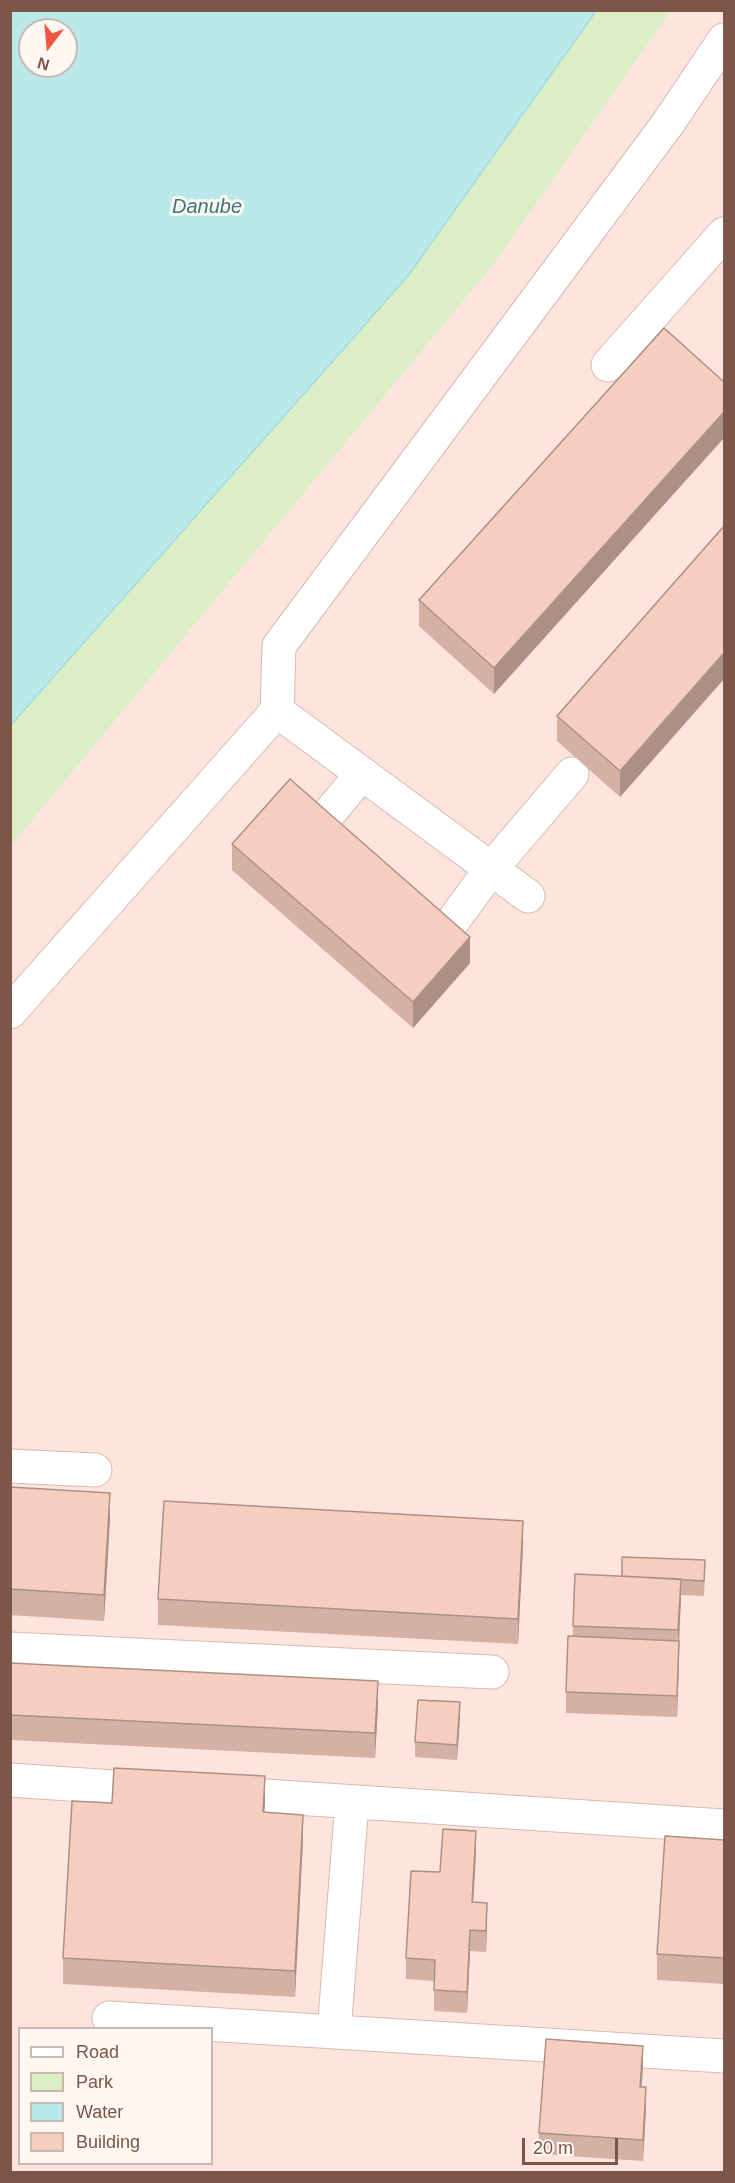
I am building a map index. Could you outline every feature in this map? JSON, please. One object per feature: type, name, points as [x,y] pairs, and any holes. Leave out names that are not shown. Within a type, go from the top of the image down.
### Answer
[{"type":"lane","points":[[10,1012],[277,711],[279,646],[669,122],[724,40]]},
{"type":"lane","points":[[608,365],[724,234]]},
{"type":"lane","points":[[277,711],[528,896]]},
{"type":"lane","points":[[325,818],[362,774]]},
{"type":"lane","points":[[453,921],[491,869],[572,774]]},
{"type":"lane","points":[[10,1466],[95,1470]]},
{"type":"lane","points":[[10,1649],[492,1672]]},
{"type":"lane","points":[[10,1780],[724,1826]]},
{"type":"lane","points":[[334,2032],[351,1802]]},
{"type":"lane","points":[[109,2018],[724,2056]]},
{"type":"shaded area","points":[[671,11],[724,11],[724,2172],[11,2172],[11,846],[494,264]]},
{"type":"green space","points":[[596,11],[671,11],[494,264],[11,846],[11,725],[408,276]]},
{"type":"water","name":"Danube","points":[[11,10],[596,11],[408,276],[11,725]]},
{"type":"building","points":[[664,328],[724,382],[724,412],[494,668],[419,600]]},
{"type":"building","points":[[724,526],[724,653],[620,771],[557,716]]},
{"type":"building","points":[[290,779],[470,937],[413,1002],[232,844]]},
{"type":"building","points":[[10,1487],[110,1493],[104,1595],[10,1589]]},
{"type":"building","points":[[164,1501],[523,1521],[518,1619],[158,1599]]},
{"type":"building","points":[[622,1557],[705,1560],[704,1581],[622,1576]]},
{"type":"building","points":[[575,1574],[681,1579],[678,1630],[573,1626]]},
{"type":"building","points":[[568,1636],[679,1641],[677,1696],[566,1692]]},
{"type":"building","points":[[10,1663],[378,1681],[375,1733],[10,1715]]},
{"type":"building","points":[[418,1700],[460,1702],[457,1745],[415,1742]]},
{"type":"building","points":[[114,1768],[265,1776],[263,1812],[303,1815],[295,1971],[63,1958],[72,1801],[112,1803]]},
{"type":"building","points":[[443,1829],[476,1831],[472,1902],[487,1903],[486,1931],[470,1930],[467,1992],[434,1990],[435,1960],[406,1958],[411,1871],[440,1872]]},
{"type":"building","points":[[665,1836],[724,1840],[724,1958],[657,1954]]},
{"type":"building","points":[[546,2039],[643,2046],[640,2087],[646,2087],[643,2140],[539,2133]]}]
